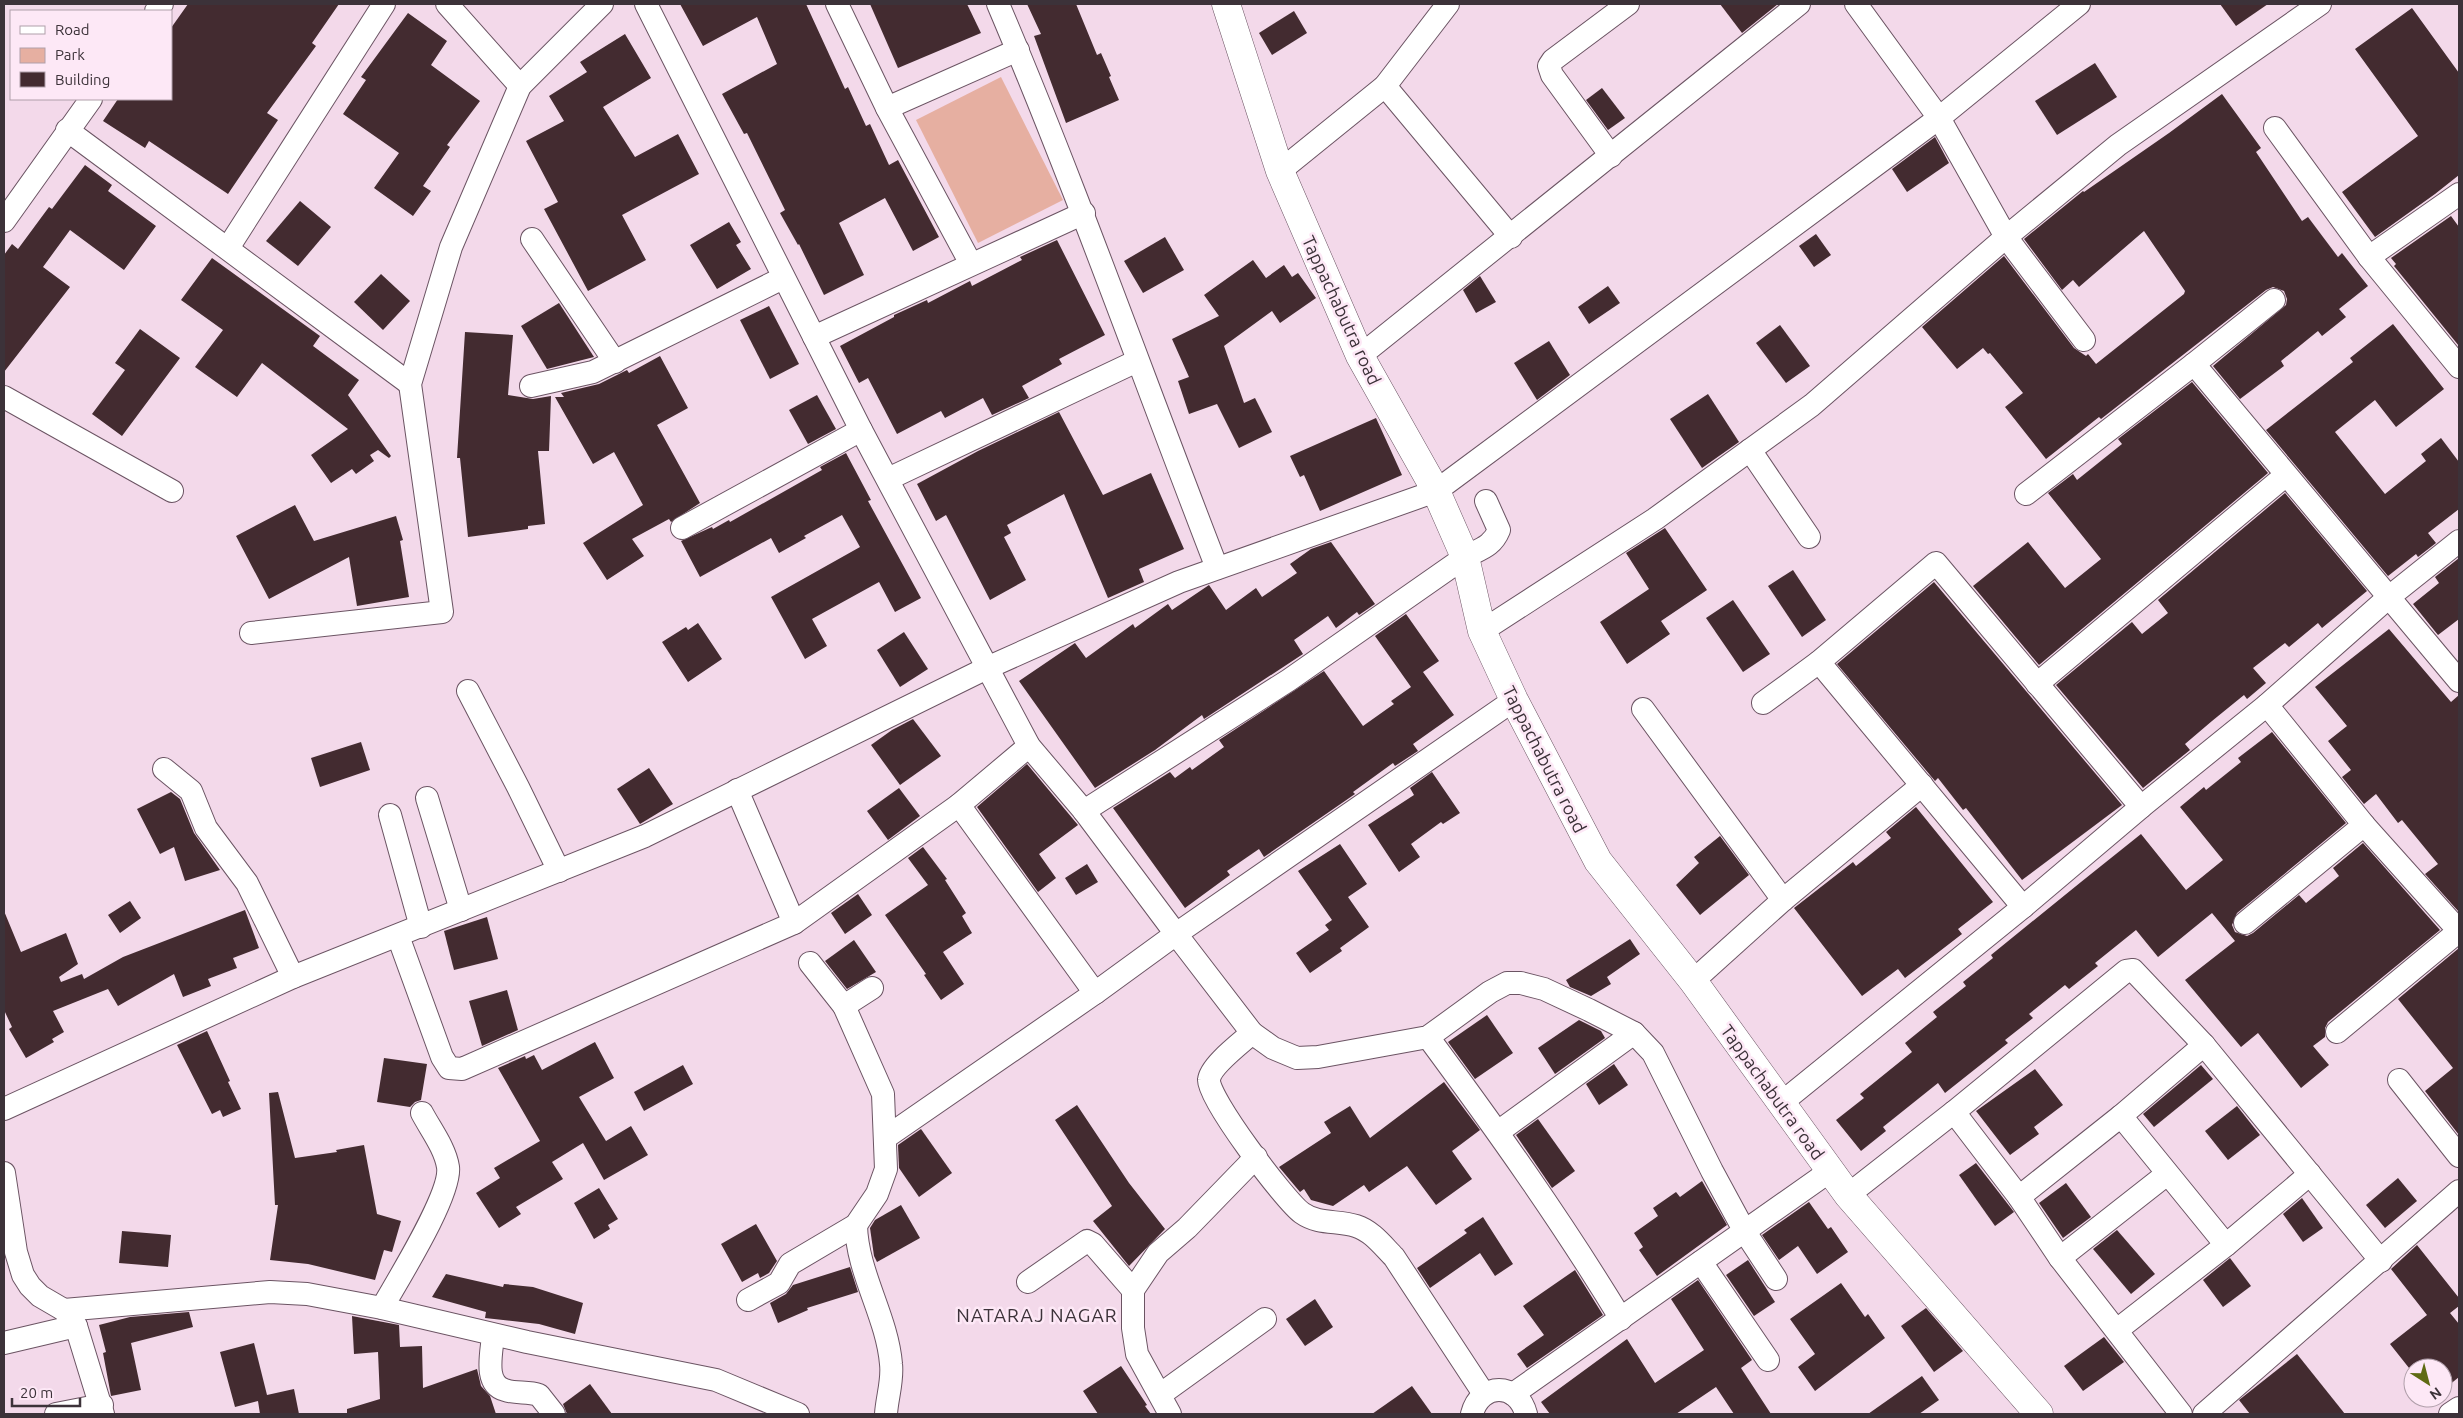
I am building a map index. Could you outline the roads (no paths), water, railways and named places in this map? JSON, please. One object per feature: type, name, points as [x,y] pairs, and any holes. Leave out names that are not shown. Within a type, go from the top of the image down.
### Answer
[{"type":"main road","name":"Tappachabutra road","points":[[1226,4],[1280,171],[1360,356],[1436,491],[1465,557],[1482,631],[1514,700],[1598,861],[1693,982],[1780,1104],[1848,1194],[2039,1414]]},
{"type":"street","points":[[228,248],[384,4]]},
{"type":"street","points":[[447,4],[520,86]]},
{"type":"street","points":[[251,633],[442,612],[410,384],[452,247],[520,86],[602,4]]},
{"type":"street","points":[[646,4],[861,430],[989,667],[1029,746],[1084,812],[1252,1033],[1273,1048],[1297,1058],[1318,1057],[1428,1037],[1490,992],[1507,983],[1521,982],[1544,989],[1634,1033],[1653,1053],[1745,1232],[1776,1279]]},
{"type":"street","points":[[837,4],[887,108],[971,264]]},
{"type":"street","points":[[998,4],[1084,213],[1137,361],[1217,568]]},
{"type":"street","points":[[1280,171],[1385,86],[1448,4]]},
{"type":"street","points":[[1611,156],[1552,75],[1550,66],[1554,60],[1628,4]]},
{"type":"street","points":[[1360,356],[1799,4]]},
{"type":"street","points":[[1856,4],[1939,118],[2006,237],[2084,340]]},
{"type":"street","points":[[4,1109],[293,977],[645,836],[989,667],[1179,582],[1436,491],[1939,118],[2079,4]]},
{"type":"street","points":[[1482,631],[1655,519],[1812,405],[2006,237],[2118,145],[2320,4]]},
{"type":"street","points":[[887,108],[1018,50]]},
{"type":"street","points":[[1385,86],[1510,237]]},
{"type":"street","points":[[4,221],[67,130],[90,100]]},
{"type":"street","points":[[2275,128],[2369,257],[2459,367]]},
{"type":"street","points":[[67,130],[410,384]]},
{"type":"street","points":[[2369,257],[2459,194]]},
{"type":"street","points":[[814,337],[1084,213]]},
{"type":"street","points":[[532,239],[615,362]]},
{"type":"street","points":[[531,386],[593,372],[783,278]]},
{"type":"street","points":[[2026,494],[2274,300]]},
{"type":"street","points":[[888,479],[1137,361]]},
{"type":"street","points":[[2194,364],[2459,681]]},
{"type":"street","points":[[4,397],[172,491]]},
{"type":"street","points":[[682,528],[861,430]]},
{"type":"street","points":[[1750,450],[1809,537]]},
{"type":"street","points":[[2037,684],[2286,475]]},
{"type":"street","points":[[1084,812],[1289,680],[1465,557],[1488,547],[1495,540],[1499,530],[1486,501]]},
{"type":"street","points":[[1780,1104],[2023,907],[2141,807],[2267,705],[2389,597],[2459,541]]},
{"type":"street","points":[[1763,703],[1819,662],[1936,563],[2141,807]]},
{"type":"street","points":[[1819,662],[2023,907]]},
{"type":"street","points":[[468,691],[559,871]]},
{"type":"street","points":[[885,1138],[1514,700]]},
{"type":"street","points":[[2267,705],[2364,825],[2459,931],[2337,1032]]},
{"type":"street","points":[[1643,709],[1783,900]]},
{"type":"street","points":[[398,936],[442,1057],[449,1068],[462,1069],[794,923],[959,805],[1029,746]]},
{"type":"street","points":[[164,769],[190,791],[206,828],[247,883],[293,977]]},
{"type":"street","points":[[1693,982],[1783,900],[1922,785]]},
{"type":"street","points":[[737,790],[794,923]]},
{"type":"street","points":[[427,798],[461,910]]},
{"type":"street","points":[[959,805],[1095,993]]},
{"type":"street","points":[[390,815],[421,927]]},
{"type":"street","points":[[2244,923],[2364,825]]},
{"type":"street","points":[[748,1300],[779,1283],[790,1264],[856,1226],[877,1194],[886,1169],[883,1094],[844,1006],[810,964]]},
{"type":"street","points":[[1848,1194],[1954,1112],[2126,971],[2133,970],[2204,1045],[2381,1261]]},
{"type":"street","points":[[844,1006],[872,988]]},
{"type":"street","points":[[1252,1033],[1214,1068],[1209,1080],[1212,1093],[1256,1157],[1288,1199],[1302,1213],[1315,1220],[1357,1226],[1376,1238],[1394,1257],[1484,1394]]},
{"type":"street","points":[[1498,1132],[1634,1033]]},
{"type":"street","points":[[1428,1037],[1498,1132],[1573,1240],[1621,1319]]},
{"type":"street","points":[[2019,1197],[2121,1116],[2204,1045]]},
{"type":"street","points":[[2399,1080],[2459,1156]]},
{"type":"street","points":[[382,1308],[437,1207],[448,1182],[448,1168],[444,1154],[422,1112]]},
{"type":"street","points":[[1954,1112],[2019,1197],[2060,1258],[2181,1414]]},
{"type":"street","points":[[2121,1116],[2226,1245]]},
{"type":"street","points":[[1256,1157],[1187,1228],[1158,1253],[1133,1290],[1133,1328],[1137,1354],[1166,1404],[1265,1319]]},
{"type":"street","points":[[1513,1394],[1830,1171]]},
{"type":"street","points":[[4,1173],[16,1252],[23,1275],[40,1296],[70,1318],[102,1410],[56,1414]]},
{"type":"street","points":[[2060,1258],[2167,1174]]},
{"type":"street","points":[[2117,1330],[2226,1245],[2310,1174]]},
{"type":"street","points":[[2204,1414],[2381,1261],[2459,1190]]},
{"type":"street","points":[[856,1226],[856,1243],[886,1337],[892,1366],[886,1414]]},
{"type":"street","points":[[1028,1282],[1087,1240],[1093,1244],[1133,1290]]},
{"type":"street","points":[[1701,1262],[1768,1360]]},
{"type":"street","points":[[4,1343],[70,1318],[270,1292],[307,1294],[382,1308],[493,1334],[716,1380],[798,1414]]},
{"type":"street","points":[[493,1334],[491,1378],[495,1386],[505,1390],[539,1395],[551,1413]]},
{"type":"street","points":[[1472,1414],[1474,1406],[1484,1394],[1498,1390],[1513,1394],[1524,1406],[1526,1414]]},
{"type":"street","points":[[2450,1414],[2459,1408]]},
{"type":"district","name":"NATARAJ NAGAR","points":[[1037,1315]]}]
